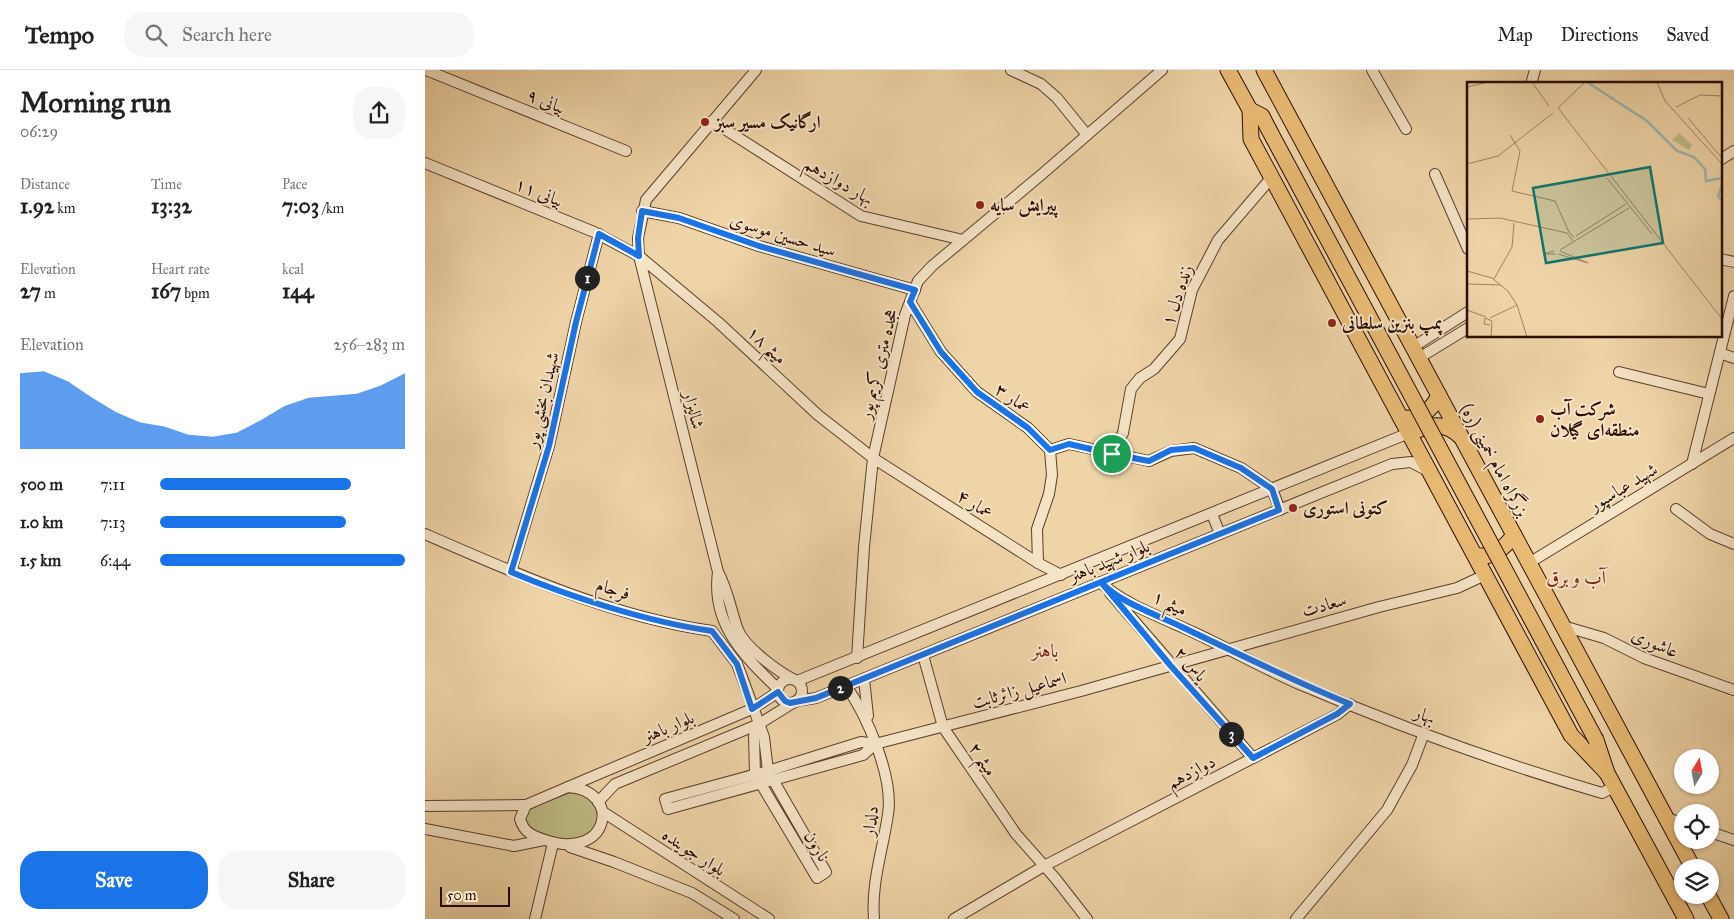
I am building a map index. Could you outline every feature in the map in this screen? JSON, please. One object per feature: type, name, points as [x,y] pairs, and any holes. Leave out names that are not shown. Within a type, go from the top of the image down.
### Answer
[{"type":"highway","points":[[1228,70],[1250,110],[1251,138],[1571,735],[1607,773]]},
{"type":"highway","name":"بزرگراه امام خمینی (ره)","points":[[1264,70],[1688,859]]},
{"type":"highway","points":[[1250,110],[1261,116],[1268,128],[1596,740],[1607,773],[1685,919]]},
{"type":"highway","points":[[1401,418],[1414,417],[1424,413],[1433,406],[1439,394]]},
{"type":"highway","points":[[1409,433],[1436,425],[1452,430],[1463,440]]},
{"type":"highway","points":[[1417,448],[1423,435],[1436,425]]},
{"type":"highway","points":[[1475,555],[1482,556],[1495,553],[1514,535]]},
{"type":"highway","points":[[1713,904],[1721,919]]},
{"type":"street","points":[[425,77],[427,70]]},
{"type":"street","name":"بیانی ۹","points":[[427,70],[626,151]]},
{"type":"street","points":[[642,211],[646,200],[656,187],[756,70]]},
{"type":"street","points":[[1011,70],[1041,84],[1057,98],[1087,135]]},
{"type":"street","name":"هجده متری کریم پور","points":[[857,658],[864,547],[873,458],[905,315],[918,281],[932,266],[1161,70]]},
{"type":"street","points":[[1371,70],[1406,129]]},
{"type":"street","name":"بهار دوازدهم","points":[[712,121],[861,216],[963,240]]},
{"type":"street","points":[[1721,159],[1734,151]]},
{"type":"street","name":"بیانی ۱۱","points":[[425,163],[599,234],[639,256]]},
{"type":"street","points":[[1435,174],[1467,246]]},
{"type":"street","name":"زنده دل ۱","points":[[1112,454],[1123,433],[1131,389],[1140,378],[1153,369],[1179,339],[1193,290],[1218,240],[1272,177]]},
{"type":"street","name":"شالیزار","points":[[642,211],[638,238],[639,256],[718,572],[723,581],[734,643],[778,690]]},
{"type":"street","name":"سید حسین موسوی","points":[[642,211],[679,218],[759,246],[915,290]]},
{"type":"street","name":"شهیدان بخشی پور","points":[[511,572],[549,446],[576,322],[599,234]]},
{"type":"street","name":"میثم ۱۸","points":[[639,256],[718,322],[818,415],[873,458]]},
{"type":"street","points":[[1721,259],[1734,262]]},
{"type":"street","points":[[1692,464],[1720,353],[1723,329],[1734,296]]},
{"type":"street","name":"عمار ۳","points":[[910,302],[941,352],[977,392],[1028,428],[1050,450]]},
{"type":"street","points":[[1416,352],[1467,313]]},
{"type":"street","points":[[1416,352],[1467,328]]},
{"type":"street","points":[[1720,353],[1734,358]]},
{"type":"street","points":[[1619,372],[1709,394]]},
{"type":"street","name":"بلوار شهید باهنر","points":[[795,680],[857,658],[1409,433]]},
{"type":"street","name":"شهید عباسپور","points":[[1529,563],[1734,438]]},
{"type":"street","points":[[1038,563],[1037,529],[1049,494],[1052,475],[1050,450],[1069,444],[1149,461],[1171,450],[1194,448],[1241,468],[1272,489],[1279,510]]},
{"type":"street","name":"عمار ۴","points":[[873,458],[1038,563],[1061,575]]},
{"type":"street","name":"بلوار شهید باهنر","points":[[796,701],[816,698],[864,679],[1397,462],[1416,464],[1432,476]]},
{"type":"street","points":[[1676,509],[1710,534],[1734,544]]},
{"type":"street","points":[[1212,514],[1220,534]]},
{"type":"street","name":"فرجام","points":[[425,534],[511,572],[554,588],[679,626],[712,631]]},
{"type":"street","name":"سعادت","points":[[1170,665],[1379,607],[1457,588],[1485,575]]},
{"type":"street","name":"میثم ۱","points":[[1101,582],[1108,591],[1228,649]]},
{"type":"street","name":"یاس ۲","points":[[1108,591],[1170,665],[1253,758]]},
{"type":"street","points":[[731,625],[712,631],[737,664],[759,724]]},
{"type":"street","name":"شالیزار","points":[[731,625],[751,648],[795,680]]},
{"type":"street","name":"عاشوری","points":[[1563,626],[1604,638],[1644,658],[1734,690]]},
{"type":"street","name":"بهار","points":[[1228,649],[1298,683],[1424,733],[1528,771],[1602,794],[1614,787]]},
{"type":"street","name":"میثم ۲","points":[[923,655],[943,727],[1016,834],[1045,866],[1087,919]]},
{"type":"street","name":"اسماعیل زائرثابت","points":[[770,776],[861,742],[875,744],[1170,665]]},
{"type":"street","points":[[864,679],[870,730]]},
{"type":"street","points":[[795,680],[802,691],[796,701],[785,701],[778,690],[781,683],[795,680]]},
{"type":"street","points":[[846,686],[857,701],[870,730]]},
{"type":"street","name":"بلوار باهنر","points":[[568,787],[752,709],[778,690]]},
{"type":"street","name":"بلوار باهنر","points":[[600,807],[615,784],[759,724],[796,701]]},
{"type":"street","name":"دوازدهم","points":[[954,919],[1045,866],[1337,714],[1350,704]]},
{"type":"street","name":"نارون","points":[[759,724],[764,737],[770,776],[826,872],[817,878],[755,774],[754,736],[759,724]]},
{"type":"street","name":"دلدار","points":[[870,730],[890,791],[889,812],[872,896],[874,919]]},
{"type":"street","points":[[1296,919],[1387,810],[1411,766],[1424,733]]},
{"type":"street","points":[[755,774],[770,776],[761,784],[668,809],[665,799],[755,774]]},
{"type":"street","points":[[425,806],[526,805],[568,787],[585,790],[600,807],[599,830],[592,839],[580,844],[567,845],[531,835],[522,826],[520,819],[526,805]]},
{"type":"street","name":"بلوار جوینده","points":[[600,807],[769,919]]},
{"type":"street","points":[[1667,818],[1674,820]]},
{"type":"street","points":[[425,829],[514,846],[549,841]]},
{"type":"street","points":[[1719,835],[1734,840]]},
{"type":"street","points":[[535,919],[549,841]]},
{"type":"street","name":"بلوار جوینده","points":[[567,845],[692,893],[734,919]]},
{"type":"shaded area","points":[[572,792],[587,797],[596,807],[596,824],[588,834],[582,838],[569,841],[548,836],[529,828],[525,818],[530,808]]},
{"type":"place","name":"ارگانیک مسیر سبز","points":[[705,122]]},
{"type":"place","name":"پیرایش سایه","points":[[980,205]]},
{"type":"place","name":"پمپ بنزین سلطانی","points":[[1332,323]]},
{"type":"place","name":"شرکت آب منطقه‌ای گیلان","points":[[1540,419]]},
{"type":"place","name":"کتونی استوری","points":[[1293,508]]},
{"type":"district","name":"آب و برق","points":[[1576,577]]},
{"type":"district","name":"باهنر","points":[[1045,650]]},
{"type":"route","points":[[1112,454],[1069,444],[1050,450],[1028,428],[977,392],[941,352],[910,302],[915,290],[759,246],[679,218],[642,211],[638,238],[639,256],[599,234],[576,322],[549,446],[535,498],[511,572],[533,581],[679,626],[712,631],[737,664],[747,689],[752,709],[778,692],[780,697],[790,703],[816,698],[1101,582],[1108,591],[1298,683],[1350,704],[1337,714],[1253,758],[1170,665],[1115,601],[1101,582],[1279,510],[1272,489],[1241,468],[1194,448],[1171,450],[1149,461],[1112,454]]}]
